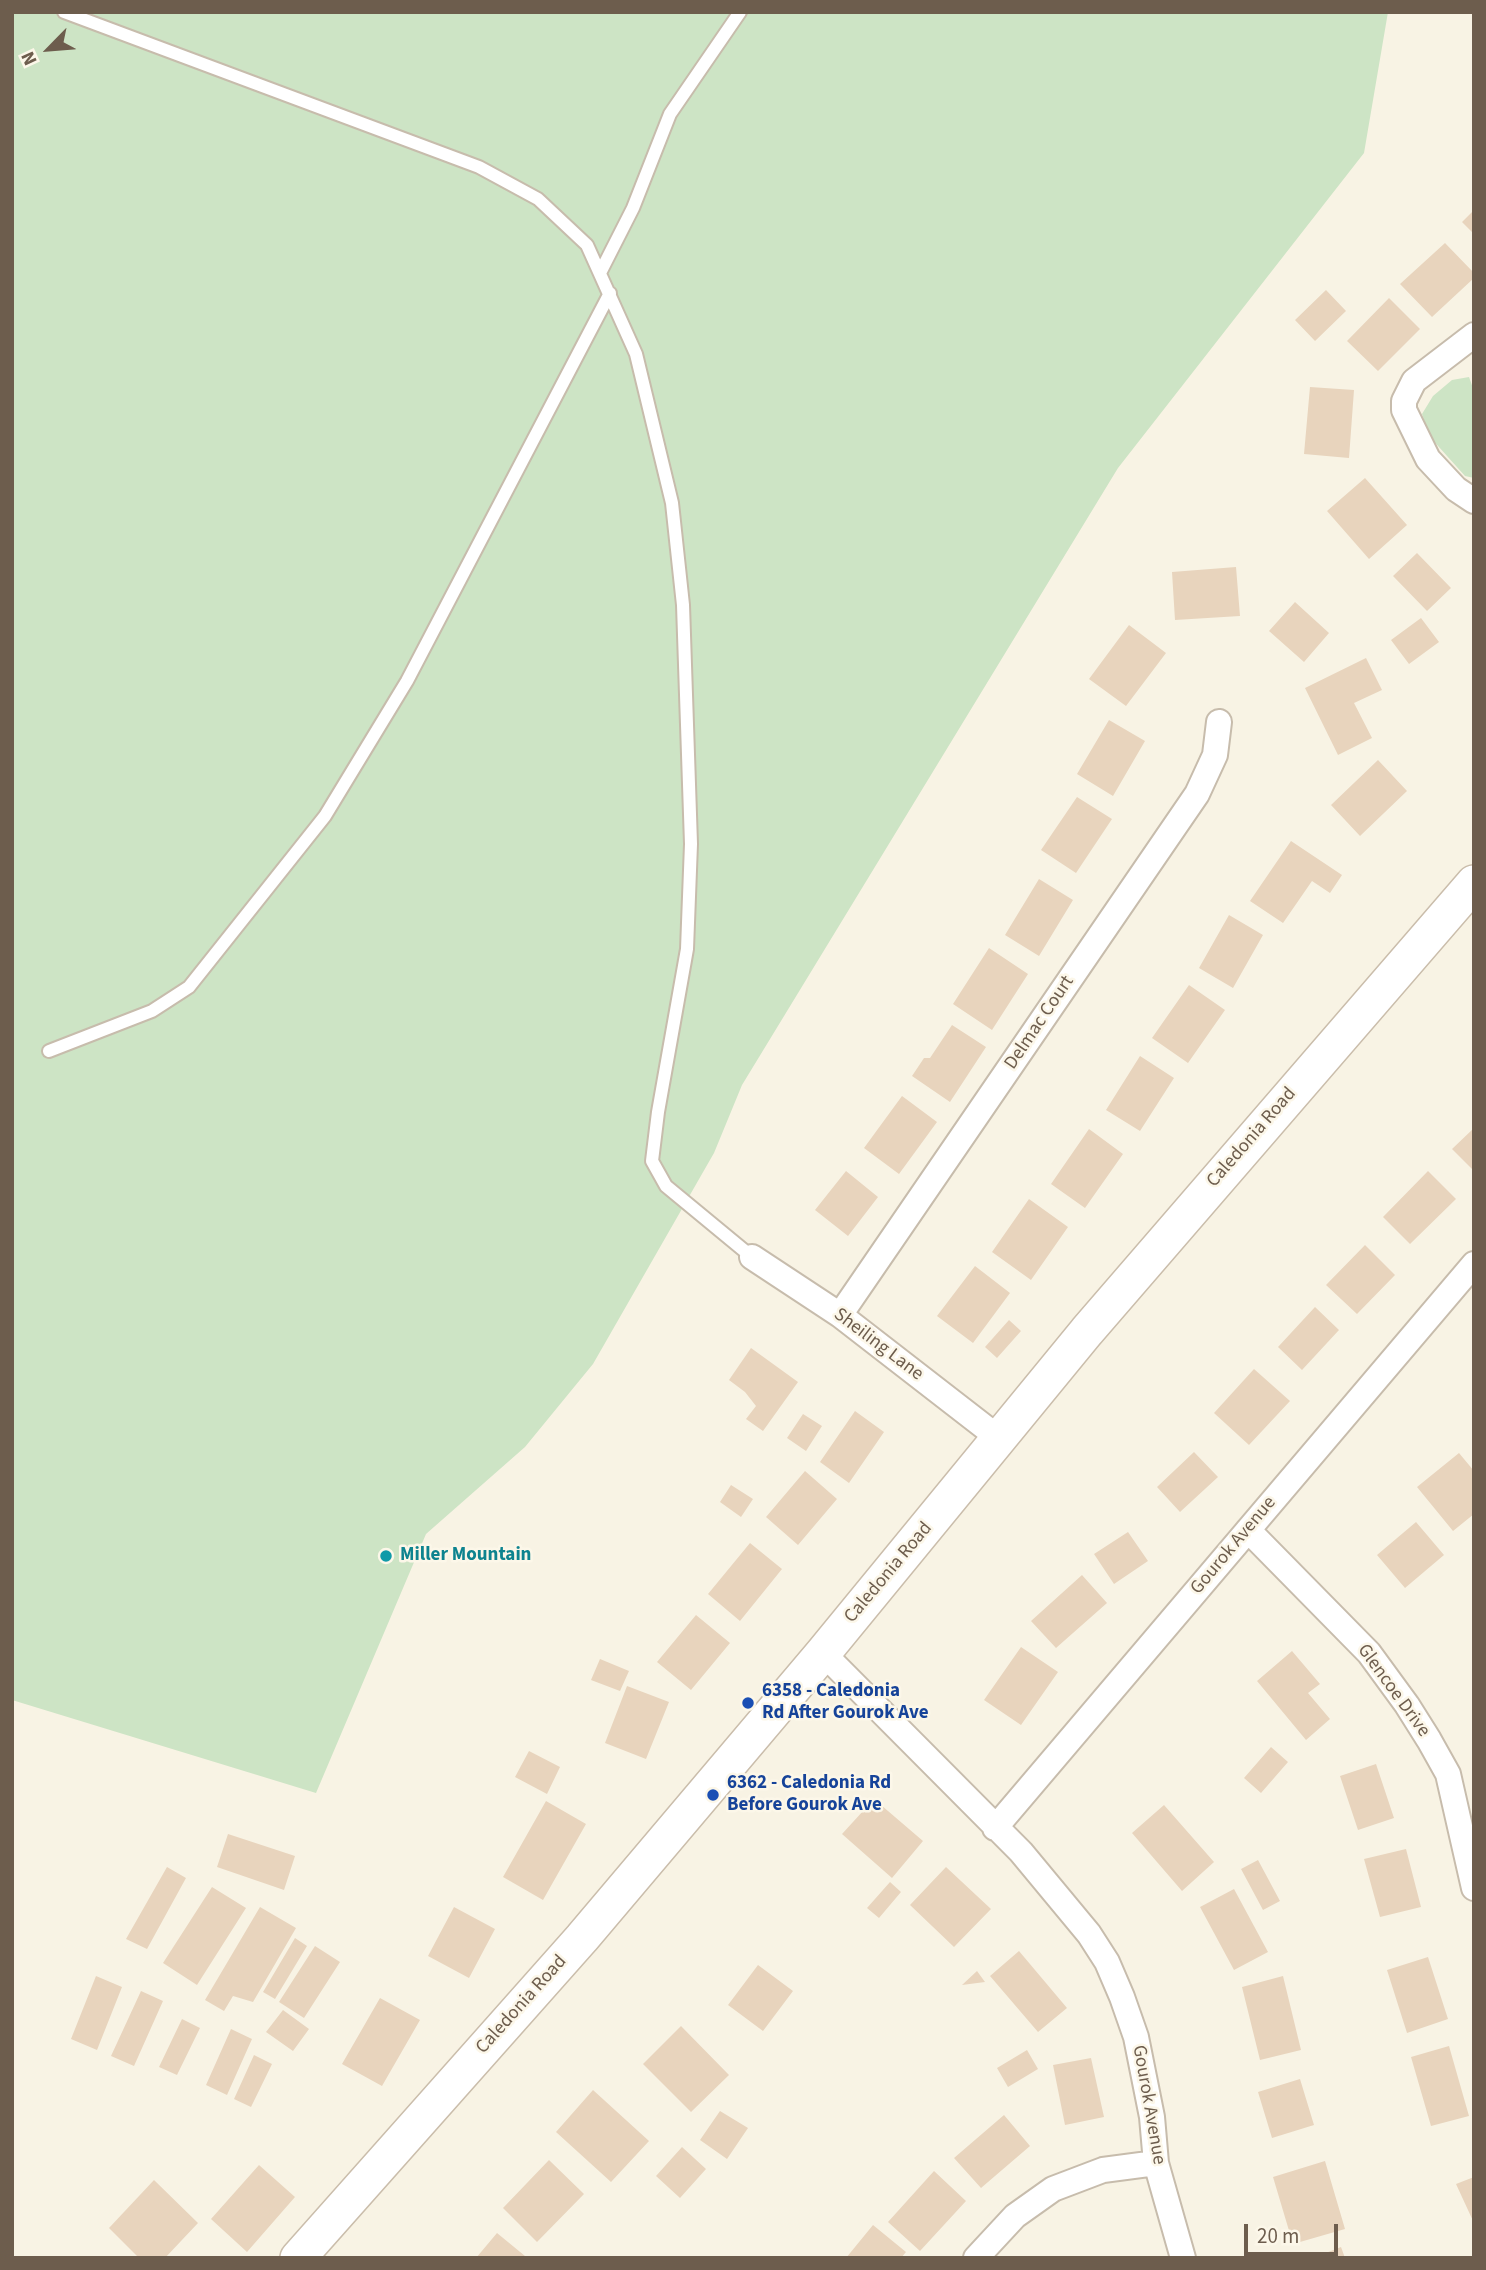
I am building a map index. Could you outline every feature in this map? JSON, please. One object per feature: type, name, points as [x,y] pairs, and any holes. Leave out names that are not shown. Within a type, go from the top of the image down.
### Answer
[{"type":"street","points":[[1474,335],[1414,381],[1404,401],[1404,410],[1428,459],[1457,489],[1474,501]]},
{"type":"street","name":"Delmac Court","points":[[840,1315],[1197,794],[1215,755],[1219,722]]},
{"type":"street","name":"Caledonia Road","points":[[298,2258],[582,1938],[823,1653],[1114,1300],[1474,883]]},
{"type":"street","name":"Sheiling Lane","points":[[752,1257],[840,1315],[1000,1439]]},
{"type":"street","name":"Gourok Avenue","points":[[995,1828],[1474,1264]]},
{"type":"street","name":"Glencoe Drive","points":[[1248,1530],[1369,1653],[1407,1705],[1448,1774],[1467,1816],[1474,1888]]},
{"type":"street","name":"Gourok Avenue","points":[[823,1653],[1021,1852],[1089,1934],[1107,1962],[1136,2037],[1152,2117],[1156,2163],[1183,2258]]},
{"type":"street","points":[[976,2258],[1015,2216],[1053,2189],[1103,2170],[1156,2163]]},
{"type":"lane","points":[[64,12],[479,167],[538,200],[587,245],[636,354],[672,503],[682,605],[691,844],[687,949],[652,1161],[666,1186],[752,1257]]},
{"type":"lane","points":[[600,273],[633,208],[670,114],[740,12]]},
{"type":"lane","points":[[49,1051],[152,1011],[190,987],[325,816],[407,681],[610,293]]},
{"type":"green space","points":[[12,12],[1388,12],[1364,153],[1118,468],[742,1085],[714,1153],[593,1364],[525,1447],[426,1534],[316,1793],[12,1700]]},
{"type":"green space","points":[[1469,377],[1474,391],[1474,478],[1465,476],[1430,437],[1422,414],[1433,396],[1452,380]]},
{"type":"building","points":[[1474,210],[1474,234],[1462,222]]},
{"type":"building","points":[[1445,243],[1474,273],[1474,278],[1432,317],[1400,284]]},
{"type":"building","points":[[1326,290],[1346,311],[1315,341],[1295,320]]},
{"type":"building","points":[[1389,298],[1420,329],[1378,371],[1347,341]]},
{"type":"building","points":[[1310,387],[1354,390],[1349,458],[1304,454]]},
{"type":"building","points":[[1365,478],[1407,525],[1369,559],[1327,511]]},
{"type":"building","points":[[1417,553],[1451,588],[1427,611],[1393,576]]},
{"type":"building","points":[[1236,567],[1240,616],[1175,620],[1172,572]]},
{"type":"building","points":[[1295,602],[1329,633],[1304,662],[1269,631]]},
{"type":"building","points":[[1421,618],[1439,642],[1409,664],[1391,640]]},
{"type":"building","points":[[1129,625],[1166,653],[1126,706],[1089,679]]},
{"type":"building","points":[[1366,658],[1382,690],[1354,703],[1372,738],[1338,755],[1305,688]]},
{"type":"building","points":[[1109,720],[1145,741],[1113,796],[1077,774]]},
{"type":"building","points":[[1378,760],[1407,791],[1360,836],[1331,805]]},
{"type":"building","points":[[1077,797],[1112,819],[1076,873],[1041,850]]},
{"type":"building","points":[[1291,841],[1342,875],[1330,893],[1312,881],[1283,923],[1250,901]]},
{"type":"building","points":[[1039,879],[1073,900],[1039,956],[1005,935]]},
{"type":"building","points":[[1229,915],[1263,935],[1233,988],[1199,968]]},
{"type":"building","points":[[989,948],[1028,974],[992,1030],[953,1004]]},
{"type":"building","points":[[1189,985],[1225,1010],[1188,1063],[1152,1038]]},
{"type":"building","points":[[952,1025],[986,1047],[950,1102],[912,1076],[924,1058],[930,1058]]},
{"type":"building","points":[[1140,1056],[1174,1078],[1140,1131],[1106,1110]]},
{"type":"building","points":[[902,1096],[937,1122],[899,1174],[864,1148]]},
{"type":"building","points":[[1474,1128],[1474,1171],[1452,1149]]},
{"type":"building","points":[[1089,1129],[1123,1154],[1085,1208],[1051,1184]]},
{"type":"building","points":[[846,1171],[878,1197],[848,1236],[815,1210]]},
{"type":"building","points":[[1428,1171],[1456,1199],[1410,1244],[1383,1217]]},
{"type":"building","points":[[1029,1199],[1068,1227],[1031,1280],[992,1252]]},
{"type":"building","points":[[1365,1245],[1395,1275],[1357,1314],[1326,1285]]},
{"type":"building","points":[[975,1266],[1010,1293],[973,1343],[937,1316]]},
{"type":"building","points":[[1315,1307],[1339,1330],[1302,1370],[1278,1347]]},
{"type":"building","points":[[1009,1320],[1021,1331],[997,1358],[985,1347]]},
{"type":"building","points":[[751,1348],[798,1382],[763,1431],[746,1419],[756,1406],[745,1392],[729,1380]]},
{"type":"building","points":[[1254,1369],[1290,1401],[1249,1445],[1214,1413]]},
{"type":"building","points":[[855,1411],[884,1432],[849,1483],[820,1462]]},
{"type":"building","points":[[803,1414],[822,1426],[806,1451],[787,1438]]},
{"type":"building","points":[[1194,1452],[1218,1477],[1180,1512],[1157,1487]]},
{"type":"building","points":[[1459,1453],[1474,1471],[1474,1514],[1453,1531],[1417,1487]]},
{"type":"building","points":[[805,1471],[837,1499],[798,1545],[766,1517]]},
{"type":"building","points":[[731,1485],[753,1499],[741,1517],[720,1502]]},
{"type":"building","points":[[1416,1522],[1444,1555],[1405,1588],[1377,1555]]},
{"type":"building","points":[[1128,1532],[1148,1561],[1114,1584],[1094,1554]]},
{"type":"building","points":[[750,1543],[782,1569],[740,1621],[708,1594]]},
{"type":"building","points":[[1082,1575],[1107,1603],[1056,1648],[1031,1621]]},
{"type":"building","points":[[696,1615],[730,1643],[691,1690],[657,1662]]},
{"type":"building","points":[[1021,1647],[1058,1672],[1021,1725],[984,1700]]},
{"type":"building","points":[[1292,1651],[1320,1684],[1308,1693],[1330,1719],[1306,1740],[1257,1681]]},
{"type":"building","points":[[600,1659],[629,1671],[620,1691],[591,1680]]},
{"type":"building","points":[[627,1686],[669,1702],[646,1759],[605,1743]]},
{"type":"building","points":[[1271,1747],[1288,1762],[1261,1793],[1244,1778]]},
{"type":"building","points":[[529,1751],[560,1767],[547,1794],[515,1777]]},
{"type":"building","points":[[1376,1764],[1394,1818],[1358,1830],[1340,1776]]},
{"type":"building","points":[[874,1799],[923,1841],[892,1878],[842,1834]]},
{"type":"building","points":[[546,1801],[586,1824],[543,1900],[503,1877]]},
{"type":"building","points":[[1164,1805],[1214,1862],[1182,1891],[1132,1833]]},
{"type":"building","points":[[228,1834],[295,1856],[284,1890],[217,1867]]},
{"type":"building","points":[[1406,1849],[1421,1907],[1380,1917],[1364,1859]]},
{"type":"building","points":[[1258,1860],[1280,1901],[1263,1910],[1241,1869]]},
{"type":"building","points":[[167,1867],[186,1878],[147,1949],[126,1939]]},
{"type":"building","points":[[946,1867],[991,1909],[954,1947],[910,1905]]},
{"type":"building","points":[[890,1882],[901,1892],[879,1918],[867,1908]]},
{"type":"building","points":[[212,1887],[246,1908],[197,1985],[163,1963]]},
{"type":"building","points":[[1234,1889],[1268,1952],[1234,1970],[1200,1907]]},
{"type":"building","points":[[260,1907],[296,1928],[253,2002],[233,1996],[224,2011],[205,2000]]},
{"type":"building","points":[[454,1907],[495,1929],[469,1978],[428,1956]]},
{"type":"building","points":[[295,1938],[307,1946],[275,1999],[263,1992]]},
{"type":"building","points":[[315,1946],[340,1962],[304,2018],[279,2002]]},
{"type":"building","points":[[1019,1951],[1067,2008],[1038,2032],[990,1976]]},
{"type":"building","points":[[1428,1957],[1448,2019],[1407,2033],[1387,1970]]},
{"type":"building","points":[[758,1965],[793,1991],[763,2031],[728,2005]]},
{"type":"building","points":[[977,1971],[985,1982],[962,1985]]},
{"type":"building","points":[[96,1976],[122,1987],[97,2050],[71,2039]]},
{"type":"building","points":[[1283,1976],[1301,2050],[1260,2060],[1242,1987]]},
{"type":"building","points":[[141,1991],[163,2001],[134,2066],[111,2056]]},
{"type":"building","points":[[380,1998],[420,2020],[382,2086],[342,2064]]},
{"type":"building","points":[[283,2010],[309,2029],[293,2051],[266,2032]]},
{"type":"building","points":[[182,2019],[200,2028],[177,2075],[159,2067]]},
{"type":"building","points":[[681,2026],[729,2075],[691,2112],[643,2064]]},
{"type":"building","points":[[231,2029],[252,2039],[227,2095],[206,2085]]},
{"type":"building","points":[[1449,2046],[1469,2116],[1431,2126],[1411,2057]]},
{"type":"building","points":[[1027,2050],[1038,2069],[1008,2087],[997,2068]]},
{"type":"building","points":[[254,2055],[272,2064],[251,2107],[234,2099]]},
{"type":"building","points":[[1091,2058],[1104,2117],[1065,2125],[1053,2065]]},
{"type":"building","points":[[1300,2079],[1314,2125],[1272,2138],[1258,2092]]},
{"type":"building","points":[[593,2090],[649,2141],[611,2182],[556,2132]]},
{"type":"building","points":[[720,2111],[748,2128],[727,2159],[700,2140]]},
{"type":"building","points":[[1004,2115],[1030,2146],[981,2188],[954,2158]]},
{"type":"building","points":[[682,2147],[706,2169],[680,2198],[656,2176]]},
{"type":"building","points":[[549,2160],[584,2194],[537,2242],[503,2208]]},
{"type":"building","points":[[1325,2161],[1345,2229],[1293,2244],[1273,2177]]},
{"type":"building","points":[[259,2165],[295,2197],[247,2252],[211,2219]]},
{"type":"building","points":[[934,2171],[966,2201],[920,2251],[888,2222]]},
{"type":"building","points":[[1474,2177],[1474,2223],[1456,2184]]},
{"type":"building","points":[[154,2180],[198,2223],[165,2258],[139,2258],[109,2228]]},
{"type":"building","points":[[873,2225],[906,2252],[901,2258],[846,2258]]},
{"type":"building","points":[[497,2233],[525,2256],[524,2258],[476,2258]]},
{"type":"building","points":[[1341,2247],[1345,2258],[1313,2258]]},
{"type":"place","name":"Miller Mountain","points":[[386,1556]]},
{"type":"place","name":"6358 - Caledonia Rd After Gourok Ave","points":[[748,1703]]},
{"type":"place","name":"6362 - Caledonia Rd Before Gourok Ave","points":[[713,1795]]}]
